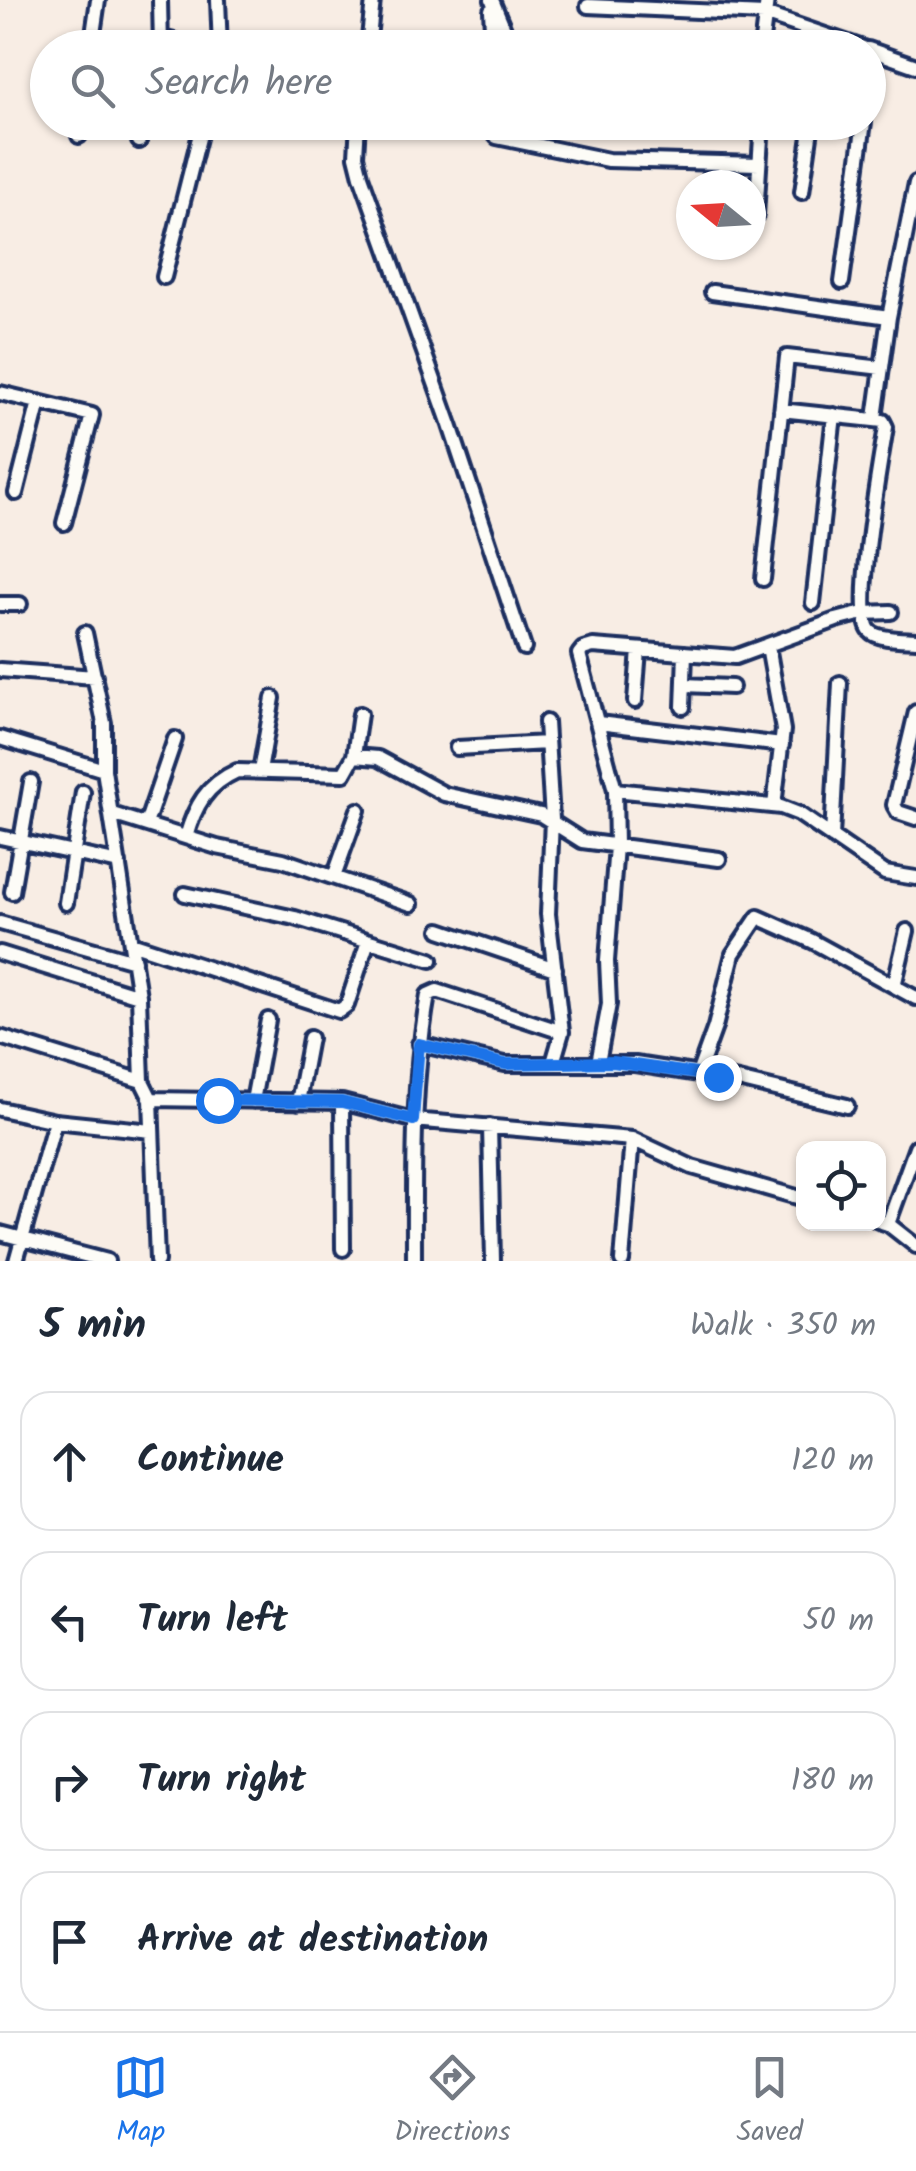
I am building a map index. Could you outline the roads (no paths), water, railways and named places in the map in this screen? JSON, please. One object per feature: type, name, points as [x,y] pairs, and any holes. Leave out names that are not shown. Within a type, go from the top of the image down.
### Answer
[{"type":"street","points":[[94,30],[98,0]]},
{"type":"street","points":[[160,0],[161,30]]},
{"type":"street","points":[[218,0],[219,30]]},
{"type":"street","points":[[370,30],[374,0]]},
{"type":"street","points":[[491,0],[492,30]]},
{"type":"street","points":[[491,0],[504,30]]},
{"type":"street","points":[[588,6],[765,7],[804,30]]},
{"type":"street","points":[[886,55],[916,66]]},
{"type":"street","points":[[164,277],[198,140]]},
{"type":"street","points":[[357,140],[361,176],[524,648]]},
{"type":"street","points":[[511,140],[608,160],[759,164]]},
{"type":"street","points":[[759,170],[761,140]]},
{"type":"street","points":[[802,192],[809,140]]},
{"type":"street","points":[[842,282],[862,140]]},
{"type":"street","points":[[875,418],[888,317],[916,182]]},
{"type":"street","points":[[712,292],[888,317]]},
{"type":"street","points":[[763,580],[787,357],[882,368]]},
{"type":"street","points":[[0,393],[92,414],[64,523]]},
{"type":"street","points":[[16,493],[40,402]]},
{"type":"street","points":[[781,410],[875,418],[886,426],[872,512],[863,613],[871,633],[916,640]]},
{"type":"street","points":[[813,603],[834,415]]},
{"type":"street","points":[[0,604],[20,604]]},
{"type":"street","points":[[598,1062],[608,1004],[615,790],[579,654],[582,649],[594,646],[736,657],[863,613],[890,612]]},
{"type":"street","points":[[85,633],[104,723],[104,770],[138,996],[142,1081],[150,1099],[157,1261]]},
{"type":"street","points":[[768,646],[783,730],[774,806]]},
{"type":"street","points":[[635,701],[638,650]]},
{"type":"street","points":[[683,707],[686,653]]},
{"type":"street","points":[[0,670],[95,677]]},
{"type":"street","points":[[832,837],[840,683]]},
{"type":"street","points":[[684,685],[732,687]]},
{"type":"street","points":[[260,771],[273,698]]},
{"type":"street","points":[[916,712],[894,805],[898,812],[916,818]]},
{"type":"street","points":[[186,837],[204,793],[236,771],[336,776],[348,769],[354,756],[360,714]]},
{"type":"street","points":[[546,722],[552,819],[548,914],[562,1032],[553,1063]]},
{"type":"street","points":[[598,723],[782,745]]},
{"type":"street","points":[[0,738],[104,770]]},
{"type":"street","points":[[146,824],[175,739]]},
{"type":"street","points":[[457,748],[547,743]]},
{"type":"street","points":[[354,756],[378,758],[444,794],[552,819],[582,841],[719,859]]},
{"type":"street","points":[[12,892],[31,782]]},
{"type":"street","points":[[615,790],[774,806],[800,814],[885,872],[916,878]]},
{"type":"street","points":[[66,903],[83,792]]},
{"type":"street","points":[[334,877],[358,810]]},
{"type":"street","points":[[112,814],[217,847],[282,860],[411,904]]},
{"type":"street","points":[[0,837],[120,863]]},
{"type":"street","points":[[185,894],[295,918],[431,960]]},
{"type":"street","points":[[698,1074],[733,954],[758,916],[916,998]]},
{"type":"street","points":[[0,923],[134,962]]},
{"type":"street","points":[[440,930],[555,969]]},
{"type":"street","points":[[894,986],[907,931]]},
{"type":"street","points":[[131,943],[338,1010],[347,1006],[368,941]]},
{"type":"street","points":[[0,953],[138,996]]},
{"type":"street","points":[[414,1261],[413,1120],[419,1044],[431,991],[562,1032]]},
{"type":"street","points":[[252,1101],[268,1020]]},
{"type":"street","points":[[0,1037],[142,1081]]},
{"type":"street","points":[[298,1102],[310,1038]]},
{"type":"street","points":[[419,1044],[505,1064],[598,1062],[698,1074],[846,1106]]},
{"type":"street","points":[[150,1099],[342,1102],[413,1120],[632,1139],[692,1167],[796,1198]]},
{"type":"street","points":[[342,1102],[342,1249]]},
{"type":"street","points":[[0,1109],[55,1121],[152,1131]]},
{"type":"street","points":[[16,1261],[55,1121]]},
{"type":"street","points":[[490,1126],[494,1261]]},
{"type":"street","points":[[622,1261],[632,1139]]},
{"type":"street","points":[[886,1216],[916,1147]]},
{"type":"street","points":[[886,1225],[916,1246]]},
{"type":"street","points":[[0,1233],[107,1261]]}]
